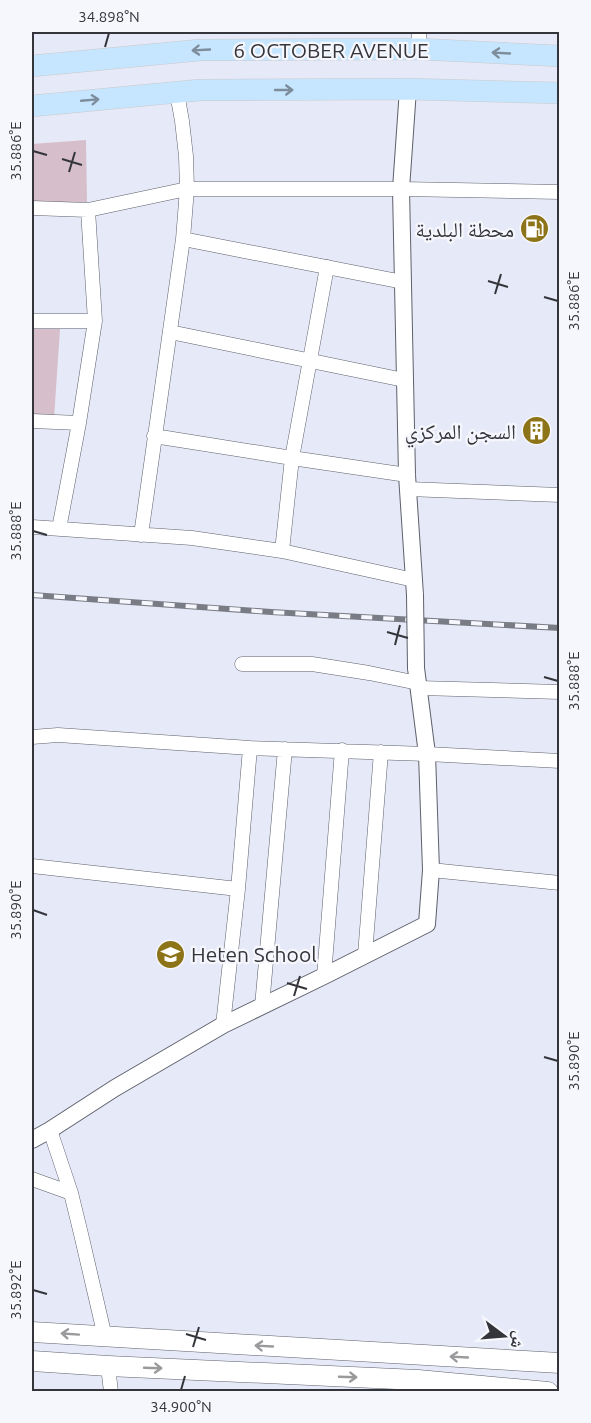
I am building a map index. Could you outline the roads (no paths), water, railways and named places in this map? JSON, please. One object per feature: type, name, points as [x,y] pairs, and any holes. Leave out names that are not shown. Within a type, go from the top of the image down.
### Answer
[{"type":"main road","name":"6 OCTOBER AVENUE","points":[[32,66],[200,50],[419,40],[560,56]]},
{"type":"main road","name":"6 OCTOBER AVENUE","points":[[32,106],[200,90],[408,89],[560,93]]},
{"type":"main road","points":[[32,1332],[560,1363]]},
{"type":"main road","points":[[32,1361],[419,1386],[542,1391]]},
{"type":"street","points":[[32,1140],[223,1025],[427,924],[431,870],[427,754],[418,680],[404,380],[401,189],[408,89]]},
{"type":"street","points":[[141,535],[183,239],[187,189],[186,156],[177,93]]},
{"type":"street","points":[[32,208],[88,210],[187,189],[560,192]]},
{"type":"street","points":[[59,529],[95,321],[88,210]]},
{"type":"street","points":[[183,239],[403,282]]},
{"type":"street","points":[[282,551],[292,458],[327,267]]},
{"type":"street","points":[[32,321],[95,321]]},
{"type":"street","points":[[170,332],[404,380]]},
{"type":"street","points":[[32,420],[79,423]]},
{"type":"street","points":[[154,436],[292,458],[407,482],[560,495]]},
{"type":"street","points":[[32,528],[192,538],[282,551],[414,588]]},
{"type":"street","points":[[242,664],[312,664],[418,680],[560,692]]},
{"type":"street","points":[[32,737],[58,735],[250,748],[342,750],[560,761]]},
{"type":"street","points":[[223,1025],[250,748]]},
{"type":"street","points":[[262,1006],[285,749]]},
{"type":"street","points":[[324,976],[342,750]]},
{"type":"street","points":[[365,955],[381,752]]},
{"type":"street","points":[[32,866],[238,889]]},
{"type":"street","points":[[431,870],[560,883]]},
{"type":"street","points":[[50,1130],[81,1234],[105,1337]]},
{"type":"street","points":[[32,1179],[70,1193]]},
{"type":"street","points":[[108,1366],[111,1392]]},
{"type":"railway","points":[[32,595],[271,612],[560,628]]},
{"type":"place","name":"محطة البلدية","points":[[535,229]]},
{"type":"place","name":"السجن المركزي","points":[[537,431]]},
{"type":"place","name":"Heten School","points":[[170,954]]}]
